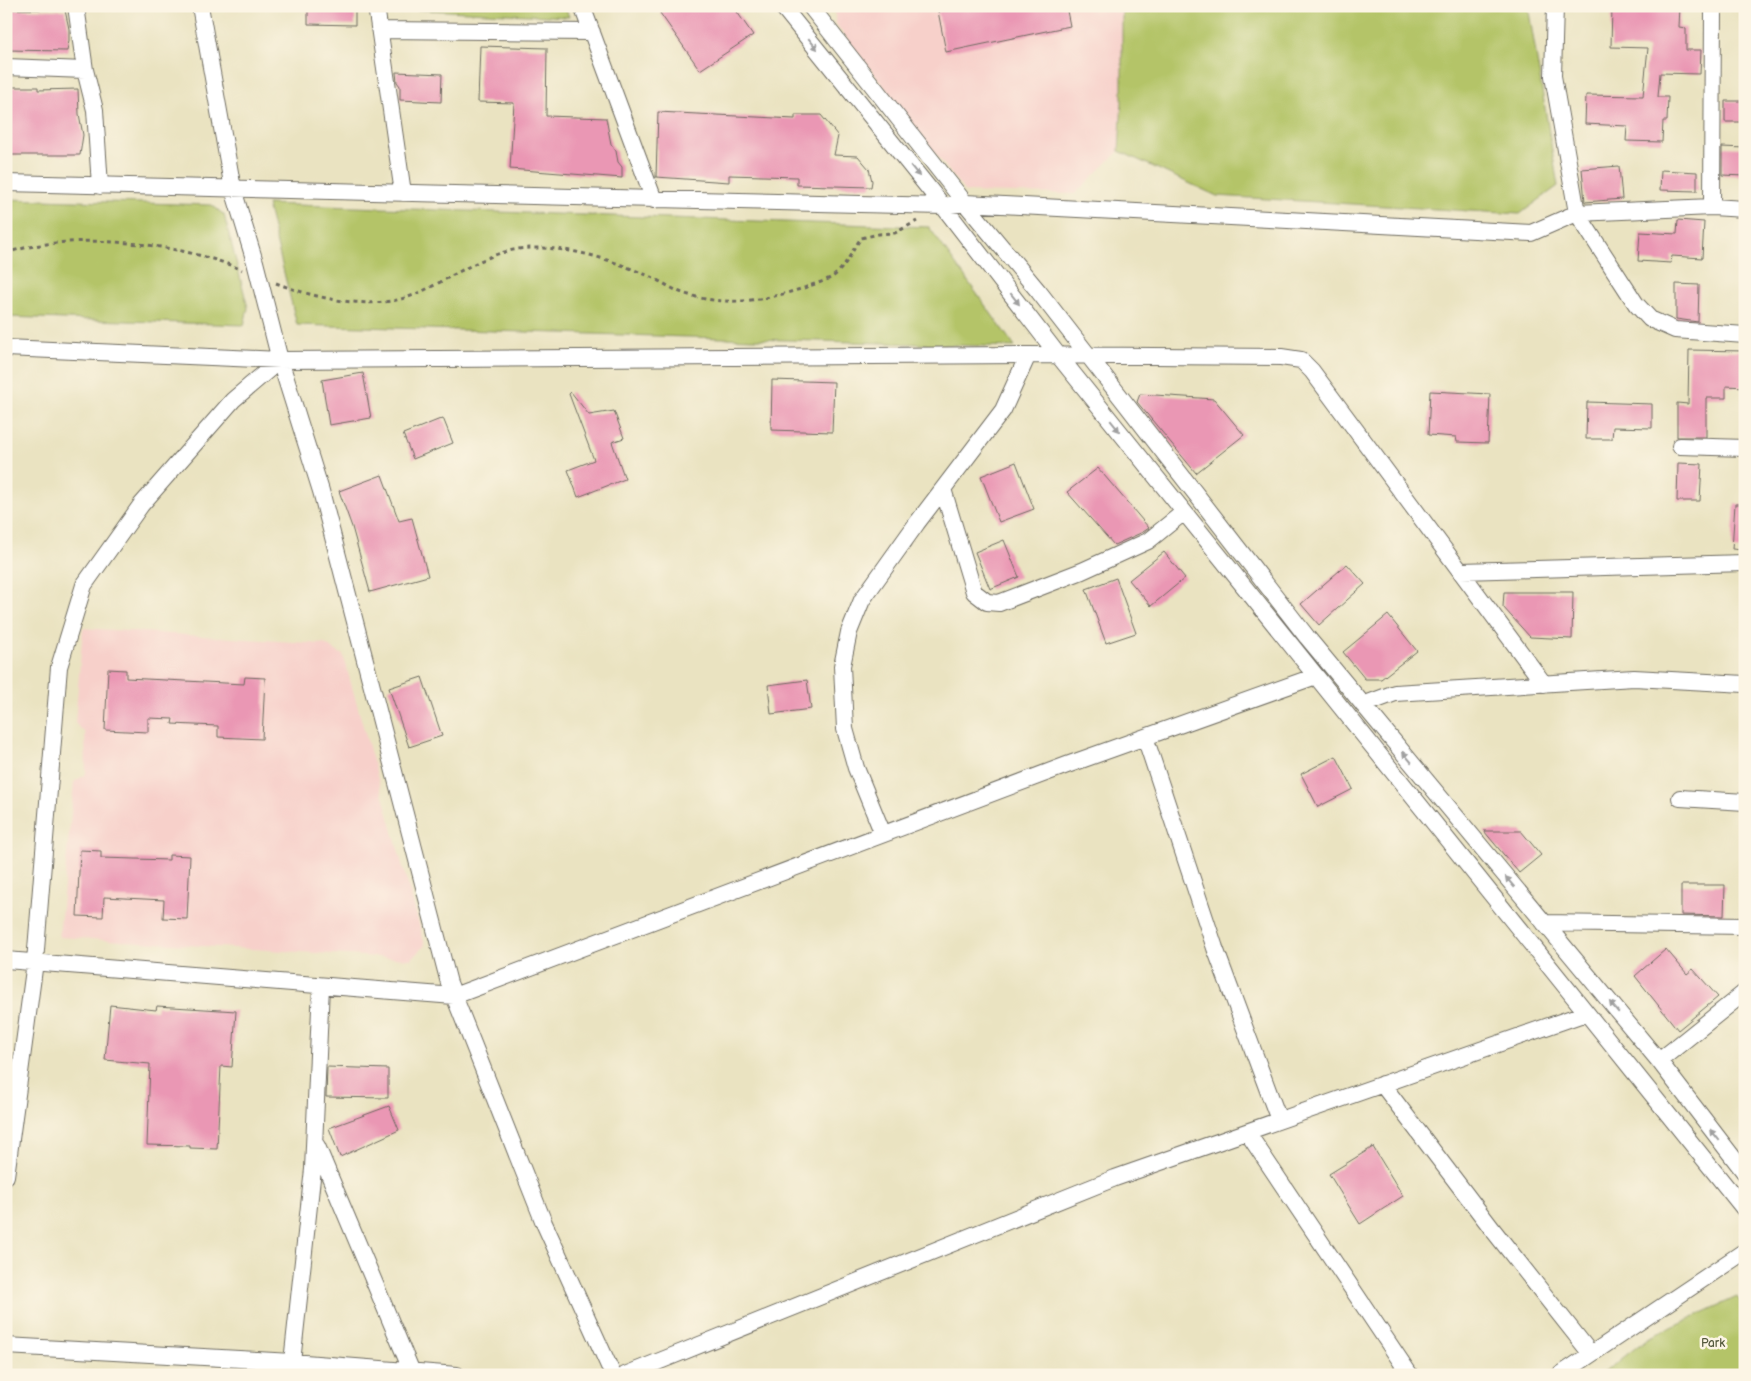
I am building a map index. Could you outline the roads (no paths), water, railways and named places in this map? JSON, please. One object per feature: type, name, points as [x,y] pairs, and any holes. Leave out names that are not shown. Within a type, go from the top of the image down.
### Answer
[{"type":"street","points":[[76,6],[85,70],[96,110],[100,186]]},
{"type":"street","points":[[200,6],[232,189],[259,277],[280,360],[321,491],[449,982],[544,1223],[613,1375]]},
{"type":"street","points":[[376,6],[403,193]]},
{"type":"street","points":[[582,6],[654,200]]},
{"type":"street","points":[[782,6],[943,206],[1058,355],[1745,1210]]},
{"type":"street","points":[[1555,6],[1553,76],[1576,213],[1636,304],[1650,319],[1676,330],[1745,334]]},
{"type":"street","points":[[1712,6],[1712,207]]},
{"type":"street","points":[[817,10],[965,203],[1039,292],[1307,637],[1659,1061],[1745,1173]]},
{"type":"street","points":[[380,30],[592,32]]},
{"type":"street","points":[[6,67],[85,70]]},
{"type":"street","points":[[6,183],[654,200],[943,206],[965,203],[1531,232],[1576,213],[1712,207],[1745,209]]},
{"type":"street","points":[[6,348],[280,360],[1028,355],[1281,357],[1301,360],[1318,379],[1544,684]]},
{"type":"street","points":[[884,834],[856,768],[846,729],[842,666],[849,632],[862,600],[1003,410],[1028,355]]},
{"type":"street","points":[[6,1176],[35,962],[59,667],[84,585],[148,497],[233,400],[280,360]]},
{"type":"street","points":[[1680,446],[1745,448]]},
{"type":"street","points":[[943,489],[974,592],[987,602],[999,603],[1140,545],[1148,541],[1184,512]]},
{"type":"street","points":[[1462,571],[1745,563]]},
{"type":"street","points":[[6,960],[454,996],[1145,737],[1316,676]]},
{"type":"street","points":[[1363,705],[1395,693],[1634,678],[1745,684]]},
{"type":"street","points":[[1145,737],[1215,948],[1279,1120]]},
{"type":"street","points":[[1680,798],[1745,802]]},
{"type":"street","points":[[1544,923],[1745,926]]},
{"type":"street","points":[[292,1362],[313,1169],[321,986]]},
{"type":"street","points":[[1659,1061],[1745,992]]},
{"type":"street","points":[[625,1375],[1115,1178],[1586,1013]]},
{"type":"street","points":[[1382,1084],[1493,1230],[1591,1354]]},
{"type":"street","points":[[1247,1132],[1410,1375]]},
{"type":"street","points":[[314,1140],[412,1372]]},
{"type":"street","points":[[1560,1375],[1745,1251]]},
{"type":"street","points":[[6,1346],[292,1362],[458,1375]]},
{"type":"park label","name":"Park","points":[[1713,1343]]}]
